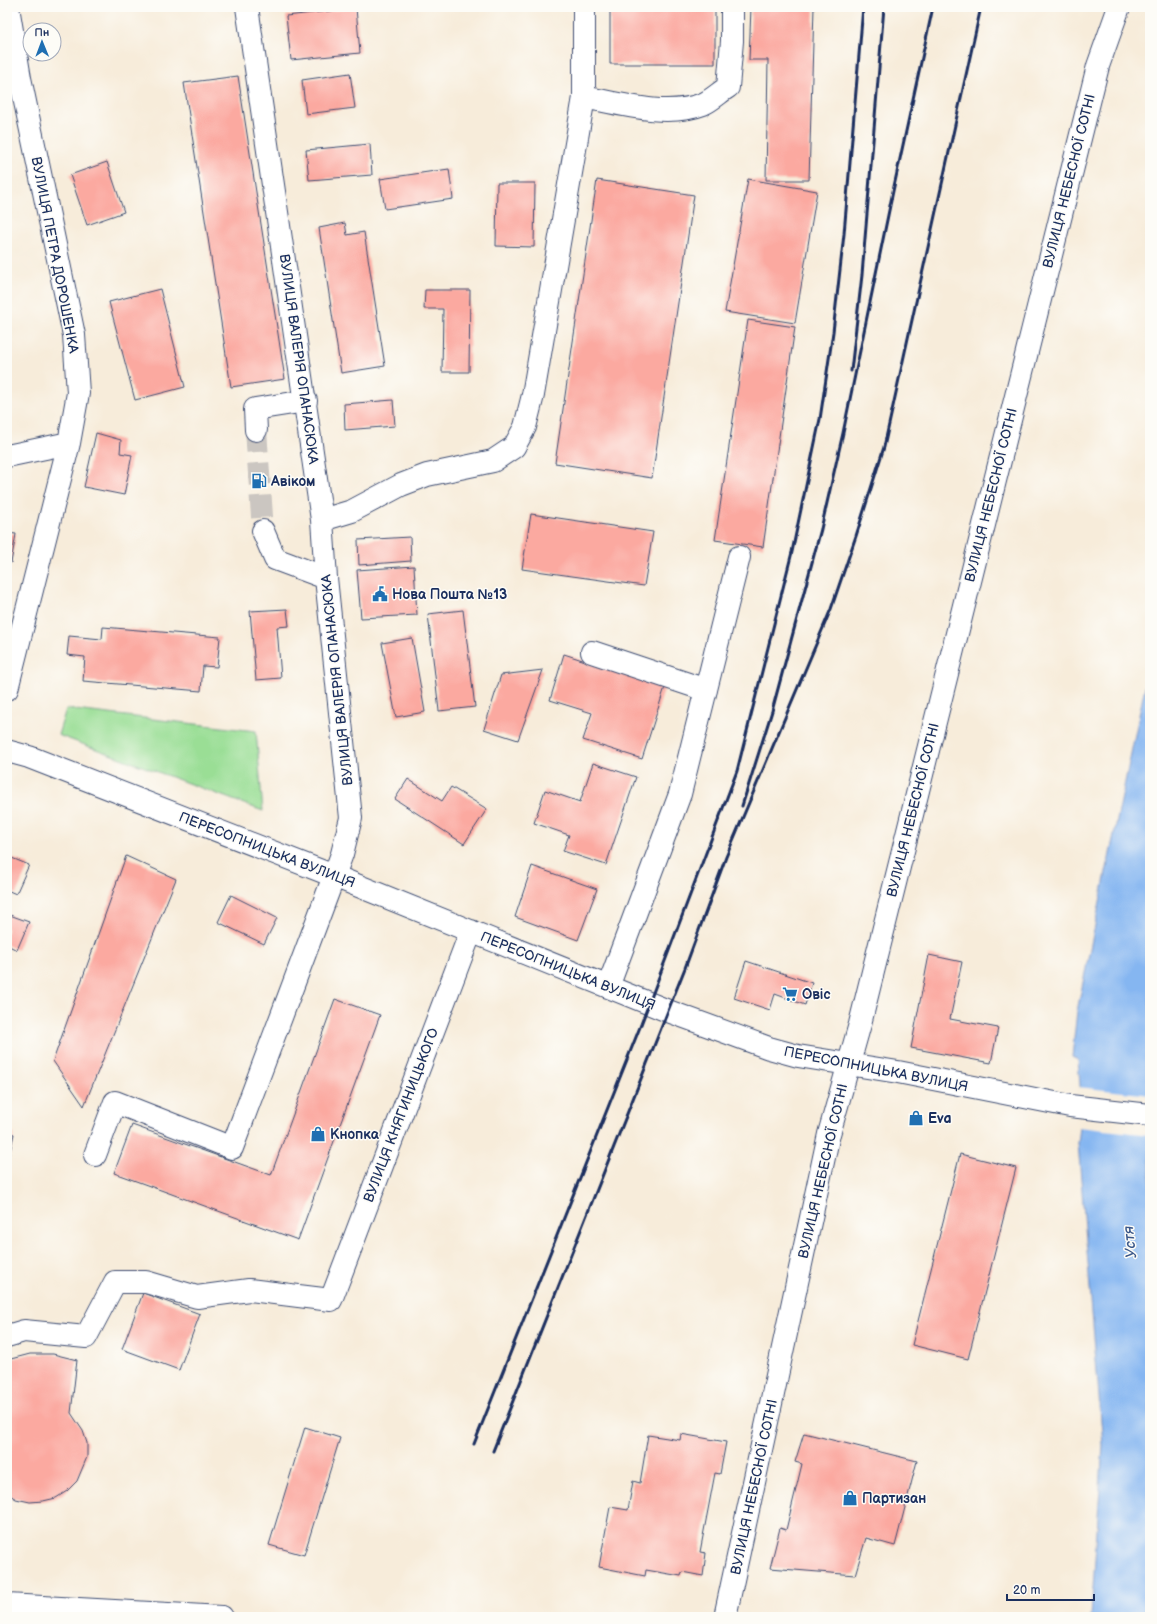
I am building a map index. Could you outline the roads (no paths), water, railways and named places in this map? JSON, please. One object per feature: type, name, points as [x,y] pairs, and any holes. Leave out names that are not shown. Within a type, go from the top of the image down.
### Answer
[{"type":"street","name":"ВУЛИЦЯ ПЕТРА ДОРОШЕНКА","points":[[7,689],[68,443],[78,393],[74,335],[20,78],[8,7]]},
{"type":"street","name":"ВУЛИЦЯ ВАЛЕРІЯ ОПАНАСЮКА","points":[[95,1155],[114,1102],[232,1148],[342,854],[351,818],[326,578],[322,520],[306,401],[247,7]]},
{"type":"street","points":[[322,520],[352,511],[401,485],[427,475],[493,461],[514,447],[525,427],[533,395],[584,97],[584,7]]},
{"type":"street","points":[[584,97],[639,108],[680,109],[703,104],[728,87],[732,41],[732,7]]},
{"type":"street","name":"ВУЛИЦЯ НЕБЕСНОЇ СОТНІ","points":[[725,1617],[829,1134],[849,1065],[1096,73],[1119,7]]},
{"type":"street","points":[[256,430],[255,409],[306,401]]},
{"type":"street","points":[[7,456],[68,443]]},
{"type":"street","points":[[263,531],[274,559],[326,578]]},
{"type":"street","points":[[608,987],[680,794],[739,557]]},
{"type":"street","points":[[592,652],[706,690]]},
{"type":"street","name":"ПЕРЕСОПНИЦЬКА ВУЛИЦЯ","points":[[7,751],[29,757],[334,876],[668,1011],[768,1048],[798,1056],[898,1072],[1070,1106],[1150,1115]]},
{"type":"street","name":"ВУЛИЦЯ КНЯГИНИЦЬКОГО","points":[[7,1336],[24,1331],[86,1337],[115,1282],[146,1282],[197,1297],[248,1290],[331,1300],[470,931]]},
{"type":"street","points":[[7,1605],[222,1617]]},
{"type":"water","name":"Устя","points":[[1150,663],[1150,1617],[1091,1617],[1103,1445],[1078,1143],[1082,1111],[1078,1060],[1072,1057],[1077,1011]]},
{"type":"tunnel","points":[[256,430],[263,531]]},
{"type":"railway","points":[[474,1444],[640,1027],[737,771],[792,552],[820,419],[833,332],[844,234],[863,7]]},
{"type":"railway","points":[[851,371],[862,275],[884,7]]},
{"type":"railway","points":[[742,806],[772,711],[821,529],[843,433],[933,7]]},
{"type":"railway","points":[[493,1451],[685,968],[726,857],[831,609],[856,536],[884,447],[981,7]]},
{"type":"place","name":"Авіком","points":[[259,481]]},
{"type":"place","name":"Нова Пошта №13","points":[[380,594]]},
{"type":"place","name":"Овіс","points":[[790,994]]},
{"type":"place","name":"Eva","points":[[916,1118]]},
{"type":"place","name":"Кнопка","points":[[318,1134]]},
{"type":"place","name":"Партизан","points":[[850,1498]]}]
